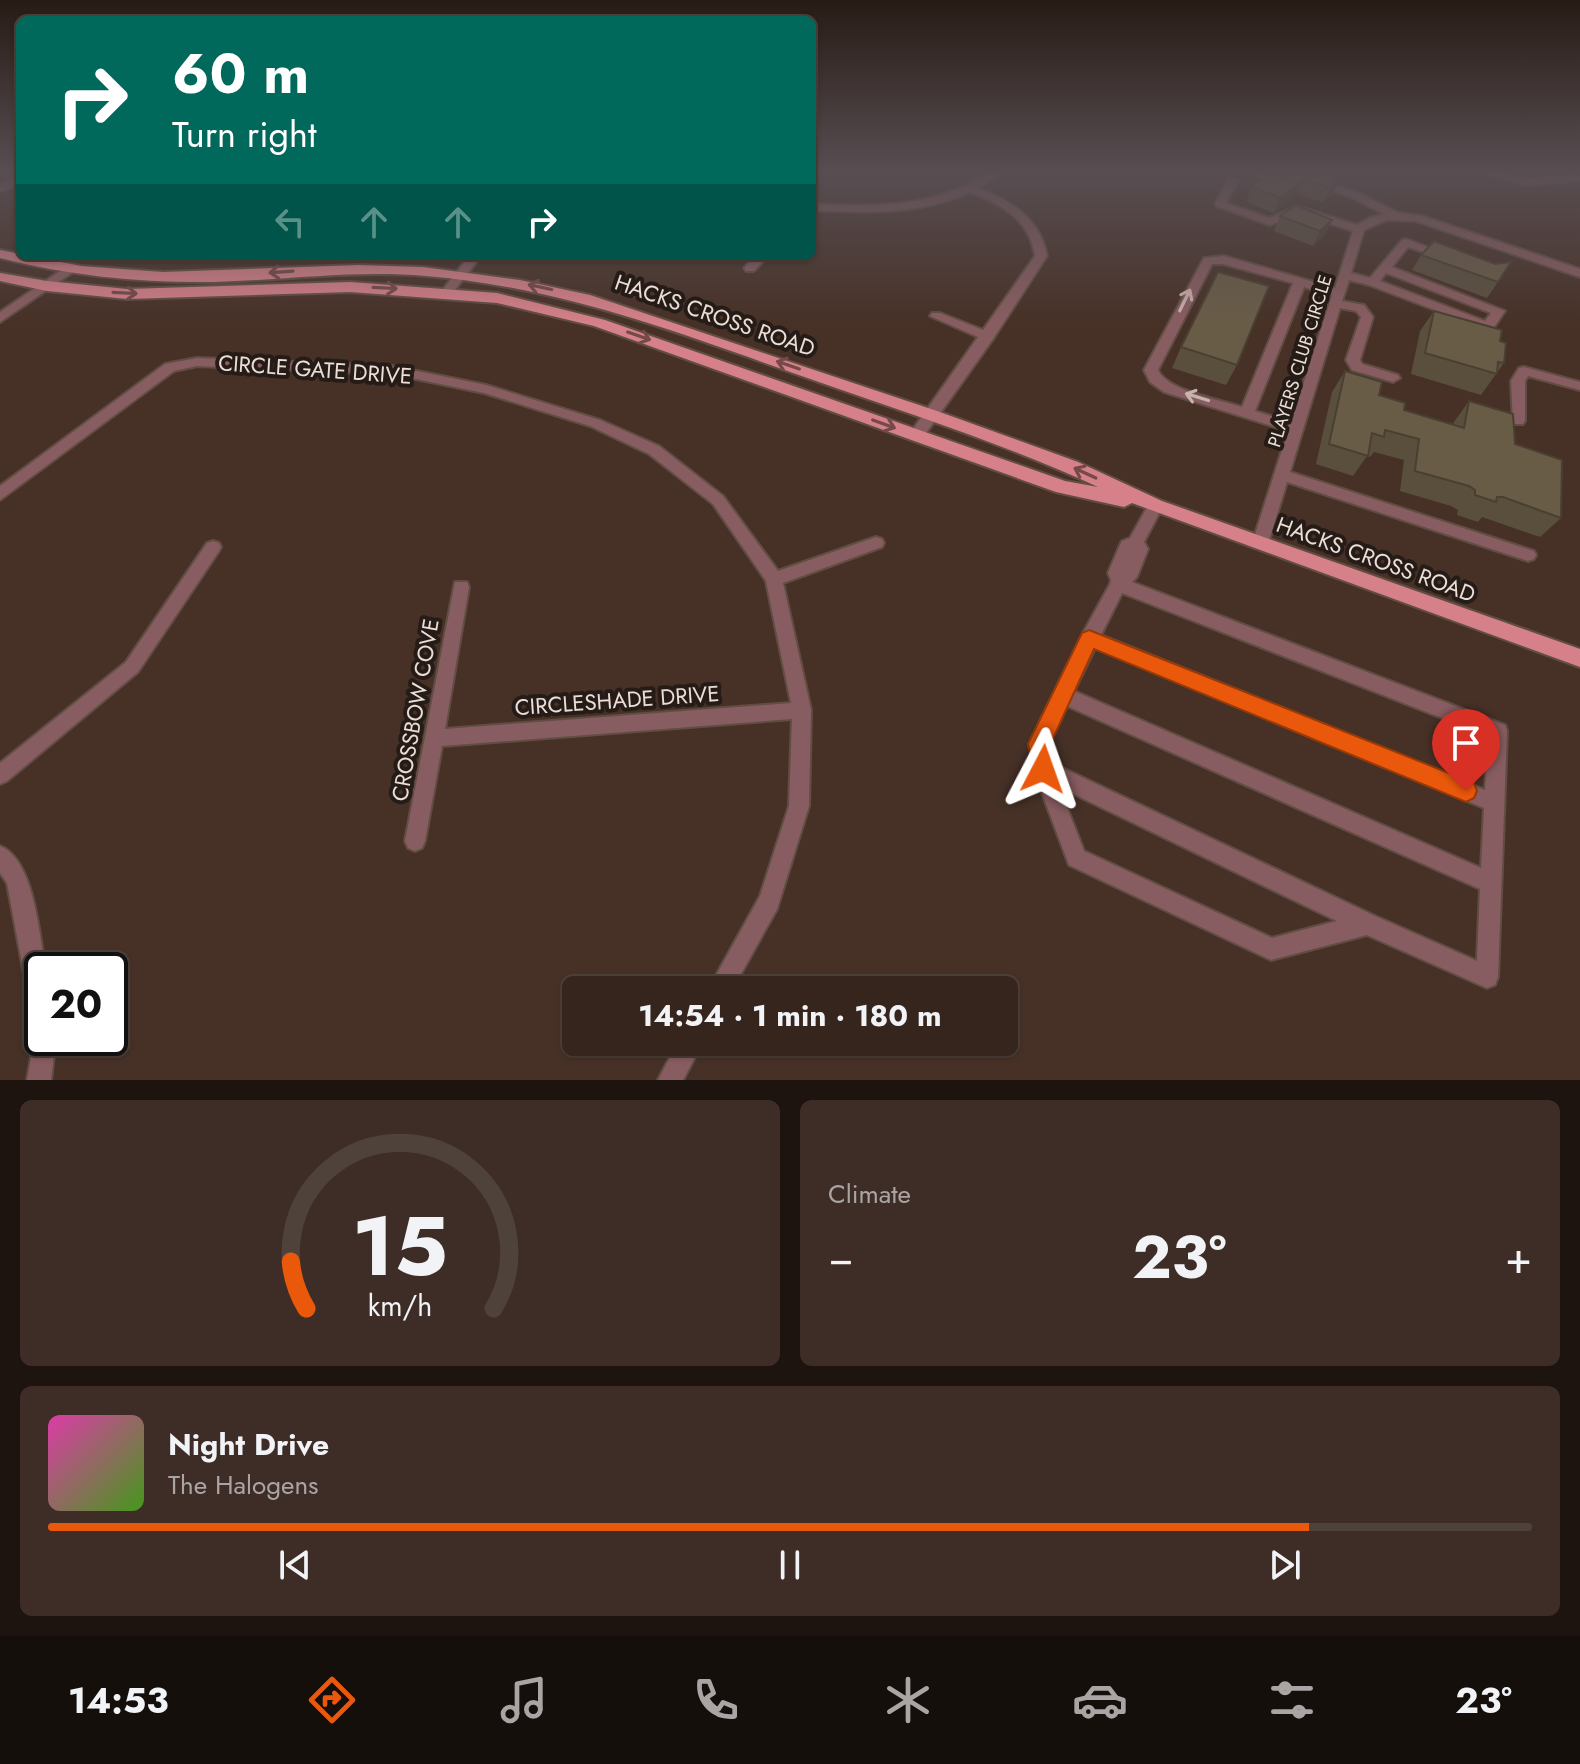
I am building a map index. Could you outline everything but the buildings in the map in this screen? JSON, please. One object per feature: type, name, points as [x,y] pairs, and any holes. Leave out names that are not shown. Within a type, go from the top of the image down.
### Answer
[{"type":"main road","name":"HACKS CROSS ROAD","points":[[28,260],[69,269],[144,276],[360,269],[460,275],[512,281],[616,306],[931,415],[1071,467],[1155,506],[1580,658]]},
{"type":"main road","name":"HACKS CROSS ROAD","points":[[0,277],[47,286],[127,294],[206,294],[350,287],[497,298],[599,323],[1063,487],[1155,506]]},
{"type":"street","points":[[916,436],[1041,256],[1040,242],[1026,222]]},
{"type":"street","points":[[1339,222],[1359,229],[1366,222]]},
{"type":"street","points":[[1428,222],[1500,253],[1580,273]]},
{"type":"street","name":"PLAYERS CLUB CIRCLE","points":[[1260,544],[1359,229]]},
{"type":"street","points":[[1373,282],[1406,242],[1458,261]]},
{"type":"street","points":[[447,292],[472,260]]},
{"type":"street","points":[[750,268],[758,260]]},
{"type":"street","points":[[1298,429],[1169,389],[1155,379],[1151,370],[1208,260],[1224,260],[1300,282],[1360,308],[1367,317],[1353,360],[1357,367],[1393,378]]},
{"type":"street","points":[[1345,275],[1373,282],[1488,326],[1499,311],[1383,268]]},
{"type":"street","points":[[0,318],[69,269]]},
{"type":"street","points":[[1247,413],[1300,282]]},
{"type":"street","points":[[936,316],[988,336]]},
{"type":"street","name":"CIRCLE GATE DRIVE","points":[[0,494],[170,367],[197,362],[392,370],[486,389],[595,423],[654,450],[718,500],[774,579],[802,710],[799,806],[769,901],[727,976]]},
{"type":"street","points":[[1518,421],[1518,381],[1524,371],[1580,386]]},
{"type":"street","points":[[1283,475],[1528,555]]},
{"type":"street","points":[[1155,506],[1136,543],[1140,549],[1129,577],[1119,581],[1039,744],[1043,769],[1076,858],[1271,949],[1367,924]]},
{"type":"street","points":[[774,579],[876,543]]},
{"type":"street","points":[[0,775],[132,667],[213,547]]},
{"type":"street","points":[[1043,769],[1367,924],[1487,977],[1498,731],[1119,581]]},
{"type":"street","name":"CROSSBOW COVE","points":[[415,841],[461,587]]},
{"type":"street","points":[[1089,638],[1495,803]]},
{"type":"street","points":[[1063,695],[1491,883]]},
{"type":"street","name":"CIRCLESHADE DRIVE","points":[[435,738],[802,710]]},
{"type":"street","points":[[0,856],[17,878],[31,952]]},
{"type":"street","points":[[39,1080],[42,1056]]},
{"type":"street","points":[[670,1080],[683,1056]]},
{"type":"route","points":[[1043,769],[1039,744],[1089,638],[1466,791]]}]
